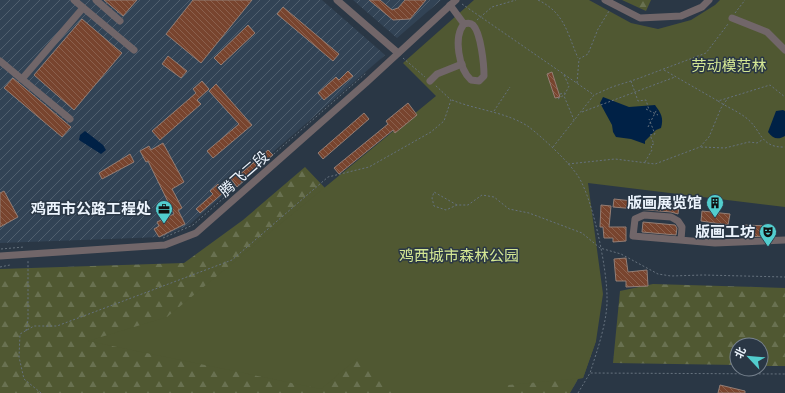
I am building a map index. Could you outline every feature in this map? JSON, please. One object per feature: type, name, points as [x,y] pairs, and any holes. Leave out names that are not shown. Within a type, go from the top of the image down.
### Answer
[{"type":"street","points":[[74,0],[134,50]]},
{"type":"street","points":[[96,0],[120,21]]},
{"type":"street","points":[[337,0],[398,54]]},
{"type":"street","points":[[605,0],[640,18],[681,16],[702,7],[709,0]]},
{"type":"street","points":[[454,2],[464,24]]},
{"type":"street","name":"腾飞二段","points":[[0,256],[27,250],[165,245],[196,232],[398,54],[454,2]]},
{"type":"street","points":[[22,79],[83,8]]},
{"type":"street","points":[[732,18],[767,32],[785,50]]},
{"type":"street","points":[[469,23],[473,25],[478,33],[484,76],[479,81],[471,80],[464,74],[458,40],[460,29],[464,24],[469,23]]},
{"type":"street","points":[[0,61],[70,119]]},
{"type":"street","points":[[430,81],[438,74],[462,64]]},
{"type":"street","points":[[682,240],[682,227],[678,221],[671,217],[644,215],[635,219],[633,236],[715,243],[785,240]]},
{"type":"path","points":[[473,25],[480,16],[492,7],[516,0]]},
{"type":"path","points":[[538,0],[549,6],[557,13],[567,29],[579,59],[577,84]]},
{"type":"path","points":[[552,148],[594,95],[612,86],[663,70],[706,53],[745,0]]},
{"type":"path","points":[[454,2],[480,16],[594,95]]},
{"type":"path","points":[[579,59],[588,54],[598,29],[613,4]]},
{"type":"path","points":[[398,54],[452,100],[469,107],[493,112],[528,127],[552,148],[578,177],[592,213],[600,248],[608,298],[601,338],[590,374],[578,393]]},
{"type":"path","points":[[160,239],[193,225],[370,70]]},
{"type":"path","points":[[663,70],[746,117],[763,140],[777,147],[785,147]]},
{"type":"path","points":[[558,99],[565,94],[569,86],[564,75]]},
{"type":"path","points":[[580,113],[675,77]]},
{"type":"path","points":[[631,81],[638,101],[646,100],[649,110]]},
{"type":"path","points":[[718,101],[770,85],[785,98]]},
{"type":"path","points":[[493,112],[510,87]]},
{"type":"path","points":[[560,94],[565,94]]},
{"type":"path","points":[[565,94],[574,120]]},
{"type":"path","points":[[700,147],[709,137],[728,98]]},
{"type":"path","points":[[41,393],[24,379],[18,357],[20,334],[34,326],[57,326],[232,260],[328,177],[369,167],[431,132],[444,121],[452,100]]},
{"type":"path","points":[[646,109],[658,115]]},
{"type":"path","points":[[648,126],[657,109]]},
{"type":"path","points":[[644,163],[652,150],[651,145],[654,144],[650,135],[654,134],[649,119]]},
{"type":"path","points":[[567,164],[615,159],[655,164],[700,147],[725,148],[749,142],[757,143],[763,140]]},
{"type":"path","points":[[457,205],[434,192],[432,198],[434,206],[446,210],[457,205],[468,205],[482,195],[494,197],[509,209],[529,214],[582,233],[600,248],[621,254],[658,274],[785,276]]},
{"type":"path","points":[[0,249],[27,250],[28,320],[26,331]]},
{"type":"path","points":[[0,267],[10,266]]},
{"type":"path","points":[[590,374],[785,374]]},
{"type":"shaded area","points":[[0,0],[322,0],[385,55],[189,225],[162,237],[0,243]]},
{"type":"shaded area","points":[[353,0],[441,0],[397,38]]},
{"type":"green space","name":"鸡西城市森林公园","points":[[474,0],[589,0],[631,23],[658,29],[691,20],[715,5],[720,0],[785,0],[785,207],[588,183],[603,294],[596,341],[583,378],[508,385],[504,393],[393,393],[358,358],[321,389],[88,341],[167,317],[436,96],[403,63]]},
{"type":"green space","points":[[622,0],[651,0],[646,11]]},
{"type":"green space","points":[[437,96],[596,341],[583,378],[578,379],[570,393],[0,393],[0,269],[184,263],[243,220],[305,167],[325,188]]},
{"type":"green space","points":[[653,284],[785,288],[785,366],[769,366],[769,337],[729,337],[729,365],[613,363],[620,291]]},
{"type":"water","points":[[603,97],[629,107],[655,105],[661,116],[661,128],[656,130],[645,141],[645,144],[631,139],[616,137],[613,132],[612,125],[600,103]]},
{"type":"water","points":[[776,111],[785,111],[785,136],[776,138],[768,132]]},
{"type":"water","points":[[85,131],[103,145],[106,150],[101,154],[79,140],[80,135]]},
{"type":"building","points":[[104,0],[137,0],[123,16]]},
{"type":"building","points":[[193,0],[252,0],[201,63],[166,34]]},
{"type":"building","points":[[369,0],[380,0],[392,10],[398,8],[405,0],[426,0],[410,19],[393,20]]},
{"type":"building","points":[[283,7],[339,54],[333,61],[277,14]]},
{"type":"building","points":[[82,19],[122,53],[74,110],[34,75]]},
{"type":"building","points":[[248,25],[255,33],[221,65],[214,58]]},
{"type":"building","points":[[168,56],[187,71],[181,78],[162,64]]},
{"type":"building","points":[[348,71],[353,76],[324,100],[318,93],[336,77],[339,80]]},
{"type":"building","points":[[552,72],[560,97],[555,98],[547,74]]},
{"type":"building","points":[[13,78],[71,127],[62,137],[4,88]]},
{"type":"building","points":[[202,81],[209,89],[197,100],[201,104],[160,140],[152,131],[196,93],[193,89]]},
{"type":"building","points":[[216,84],[252,125],[213,158],[207,151],[239,124],[209,91]]},
{"type":"building","points":[[408,103],[417,115],[395,133],[393,130],[339,174],[334,168],[388,124],[386,121]]},
{"type":"building","points":[[364,113],[369,119],[323,159],[318,153]]},
{"type":"building","points":[[163,143],[184,182],[172,189],[182,208],[178,210],[185,224],[159,237],[154,229],[159,226],[157,222],[174,214],[148,161],[146,162],[140,151],[149,146],[151,150]]},
{"type":"building","points":[[268,150],[273,155],[237,187],[231,179],[235,175],[237,177]]},
{"type":"building","points":[[130,154],[134,162],[102,179],[99,173]]},
{"type":"building","points":[[218,184],[224,192],[200,213],[196,209],[213,194],[210,191]]},
{"type":"building","points":[[4,191],[18,217],[0,227],[0,193]]},
{"type":"building","points":[[614,199],[679,206],[678,214],[671,212],[613,207]]},
{"type":"building","points":[[601,205],[611,206],[609,227],[626,227],[626,241],[613,242],[613,238],[604,238],[603,227],[600,227]]},
{"type":"building","name":"版画展览馆","points":[[702,211],[730,214],[728,225],[701,221]]},
{"type":"building","points":[[643,222],[675,225],[677,228],[676,235],[642,232]]},
{"type":"building","points":[[744,225],[769,226],[769,236],[743,237]]},
{"type":"building","points":[[626,258],[628,272],[647,270],[648,286],[626,287],[626,281],[616,281],[614,259]]},
{"type":"building","points":[[720,385],[745,391],[745,393],[718,393]]},
{"type":"place","name":"版画展览馆","points":[[715,218]]},
{"type":"place","name":"鸡西市公路工程处","points":[[164,224]]},
{"type":"place","name":"版画工坊","points":[[768,247]]},
{"type":"park label","name":"劳动模范林","points":[[729,66]]}]
